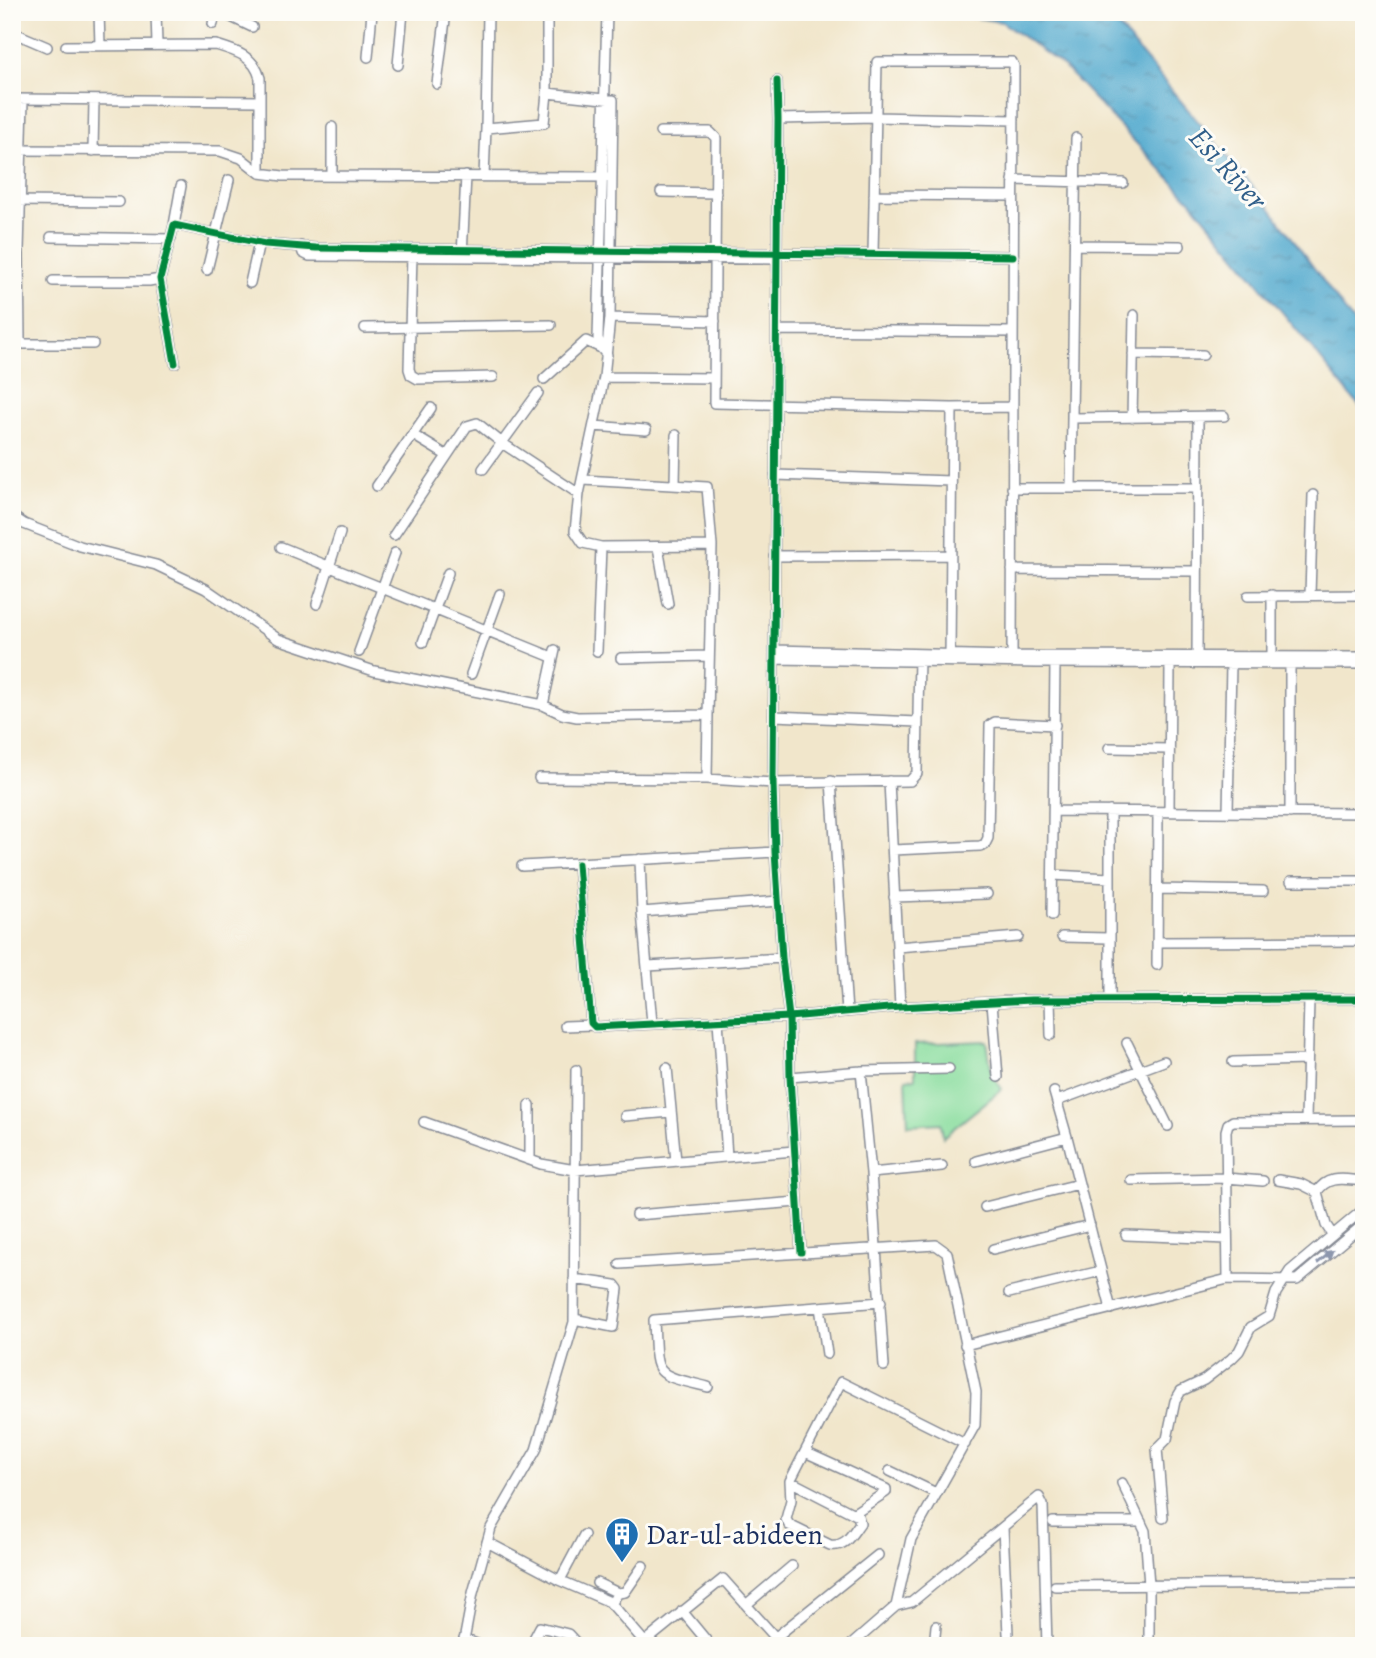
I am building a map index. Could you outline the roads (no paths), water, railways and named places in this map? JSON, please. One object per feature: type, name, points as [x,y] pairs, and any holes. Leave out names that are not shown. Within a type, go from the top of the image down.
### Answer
[{"type":"street","points":[[99,12],[100,46]]},
{"type":"street","points":[[156,12],[157,45]]},
{"type":"street","points":[[213,24],[215,12]]},
{"type":"street","points":[[221,12],[252,27]]},
{"type":"street","points":[[368,57],[372,12]]},
{"type":"street","points":[[398,65],[403,12]]},
{"type":"street","points":[[437,84],[446,12]]},
{"type":"street","points":[[484,176],[488,12]]},
{"type":"street","points":[[486,128],[544,123],[547,93],[547,12]]},
{"type":"street","points":[[607,12],[601,177],[610,317],[604,352],[604,377],[579,494],[575,531],[583,543],[601,547],[712,546]]},
{"type":"street","points":[[12,32],[47,47]]},
{"type":"street","points":[[66,46],[216,45],[248,58],[257,69],[260,100],[260,173]]},
{"type":"street","points":[[873,254],[876,65],[880,60],[1008,61],[1014,66],[1012,659]]},
{"type":"street","points":[[777,81],[773,783],[775,852],[789,1017],[801,1252]]},
{"type":"street","points":[[547,93],[613,100],[612,177],[598,338],[604,352]]},
{"type":"street","points":[[12,99],[260,100]]},
{"type":"street","points":[[23,100],[23,151],[17,200],[16,252],[16,308],[22,343],[93,344]]},
{"type":"street","points":[[93,151],[94,100]]},
{"type":"street","points":[[1364,113],[1364,125]]},
{"type":"street","points":[[778,119],[875,117],[1014,120]]},
{"type":"street","points":[[332,127],[332,176]]},
{"type":"street","points":[[660,132],[710,132],[716,138],[713,401],[718,405],[1013,407]]},
{"type":"street","points":[[1071,488],[1076,138]]},
{"type":"street","points":[[12,150],[229,152],[260,173],[332,176],[612,177]]},
{"type":"street","points":[[462,254],[466,176]]},
{"type":"street","points":[[207,270],[229,180]]},
{"type":"street","points":[[1013,180],[1123,183]]},
{"type":"street","points":[[175,363],[160,279],[181,186]]},
{"type":"street","points":[[661,192],[716,193]]},
{"type":"street","points":[[874,195],[1013,196]]},
{"type":"street","points":[[17,200],[119,202]]},
{"type":"street","points":[[174,225],[259,243],[412,254],[1013,256]]},
{"type":"street","points":[[51,237],[171,239]]},
{"type":"street","points":[[250,284],[259,243]]},
{"type":"street","points":[[1075,245],[1180,246]]},
{"type":"street","points":[[412,254],[409,327],[411,375],[418,379],[493,377]]},
{"type":"street","points":[[53,281],[160,279]]},
{"type":"street","points":[[1132,418],[1133,316]]},
{"type":"street","points":[[610,317],[715,321]]},
{"type":"street","points":[[365,328],[551,325]]},
{"type":"street","points":[[777,330],[1013,332]]},
{"type":"street","points":[[544,379],[586,341],[604,352]]},
{"type":"street","points":[[1133,354],[1203,355]]},
{"type":"street","points":[[604,377],[714,378]]},
{"type":"street","points":[[483,469],[538,393]]},
{"type":"street","points":[[377,486],[431,408]]},
{"type":"street","points":[[950,658],[952,408]]},
{"type":"street","points":[[1073,418],[1224,416]]},
{"type":"street","points":[[1197,660],[1198,417]]},
{"type":"street","points":[[394,535],[446,455],[471,423],[477,423],[502,443],[579,494]]},
{"type":"street","points":[[594,426],[646,430]]},
{"type":"street","points":[[413,435],[446,455]]},
{"type":"street","points":[[675,484],[676,435]]},
{"type":"street","points":[[775,475],[951,481]]},
{"type":"street","points":[[583,480],[707,487],[712,546],[707,779]]},
{"type":"street","points":[[1012,488],[1198,488]]},
{"type":"street","points":[[1310,594],[1313,495]]},
{"type":"street","points":[[12,516],[24,524],[80,546],[156,565],[206,589],[278,639],[374,671],[543,705],[562,714],[578,717],[708,715]]},
{"type":"street","points":[[317,604],[340,533]]},
{"type":"street","points":[[281,547],[487,630],[554,653],[543,705]]},
{"type":"street","points":[[597,651],[601,547]]},
{"type":"street","points":[[658,547],[668,604]]},
{"type":"street","points":[[359,652],[395,553]]},
{"type":"street","points":[[774,556],[950,555]]},
{"type":"street","points":[[1012,570],[1197,571]]},
{"type":"street","points":[[423,642],[448,573]]},
{"type":"street","points":[[471,674],[500,594]]},
{"type":"street","points":[[1272,595],[1272,657]]},
{"type":"street","points":[[1248,596],[1364,596]]},
{"type":"street","points":[[774,654],[1197,660],[1364,657]]},
{"type":"street","points":[[621,658],[709,656]]},
{"type":"street","points":[[539,778],[707,779],[773,783],[910,781],[915,778],[919,658]]},
{"type":"street","points":[[1012,659],[1055,663],[1170,664],[1197,660],[1231,664],[1364,664]]},
{"type":"street","points":[[1052,915],[1055,663]]},
{"type":"street","points":[[1169,812],[1170,664]]},
{"type":"street","points":[[1228,812],[1231,664]]},
{"type":"street","points":[[1290,664],[1290,813]]},
{"type":"street","points":[[774,716],[918,722]]},
{"type":"street","points":[[893,850],[985,844],[988,838],[990,725],[995,722],[1055,724]]},
{"type":"street","points":[[1109,748],[1169,749]]},
{"type":"street","points":[[831,781],[847,1012]]},
{"type":"street","points":[[889,781],[900,1007]]},
{"type":"street","points":[[1054,811],[1364,813]]},
{"type":"street","points":[[1110,811],[1110,998]]},
{"type":"street","points":[[1157,965],[1158,812]]},
{"type":"street","points":[[522,866],[775,852]]},
{"type":"street","points":[[640,859],[652,1023]]},
{"type":"street","points":[[578,864],[592,1025]]},
{"type":"street","points":[[1053,876],[1110,878]]},
{"type":"street","points":[[1291,881],[1364,881]]},
{"type":"street","points":[[1158,889],[1263,891]]},
{"type":"street","points":[[894,897],[987,894]]},
{"type":"street","points":[[642,912],[778,901]]},
{"type":"street","points":[[897,947],[1018,937]]},
{"type":"street","points":[[1062,937],[1109,937]]},
{"type":"street","points":[[1157,942],[1364,941]]},
{"type":"street","points":[[648,966],[782,958]]},
{"type":"street","points":[[565,1026],[789,1017],[900,1007],[1050,999],[1364,999]]},
{"type":"street","points":[[1050,999],[1051,1035]]},
{"type":"street","points":[[1306,1120],[1309,1000]]},
{"type":"street","points":[[992,1002],[998,1077]]},
{"type":"street","points":[[718,1020],[727,1157]]},
{"type":"street","points":[[1127,1043],[1168,1126]]},
{"type":"street","points":[[1233,1062],[1306,1060]]},
{"type":"street","points":[[1111,1309],[1056,1096],[1164,1061]]},
{"type":"street","points":[[667,1068],[676,1161]]},
{"type":"street","points":[[790,1077],[949,1069]]},
{"type":"street","points":[[482,1646],[464,1642],[473,1593],[487,1542],[491,1528],[536,1450],[577,1313],[578,1290],[574,1279],[576,1070]]},
{"type":"street","points":[[861,1072],[878,1246],[884,1366]]},
{"type":"street","points":[[530,1105],[530,1160]]},
{"type":"street","points":[[625,1116],[671,1112]]},
{"type":"street","points":[[1227,1279],[1228,1124],[1233,1121],[1364,1120]]},
{"type":"street","points":[[424,1122],[530,1160],[575,1170],[794,1151]]},
{"type":"street","points":[[976,1161],[1067,1137]]},
{"type":"street","points":[[872,1173],[942,1166]]},
{"type":"street","points":[[1131,1180],[1226,1178],[1263,1181]]},
{"type":"street","points":[[1317,1192],[1323,1183],[1331,1179],[1364,1181]]},
{"type":"street","points":[[1278,1180],[1301,1184],[1317,1192],[1326,1225],[1332,1234]]},
{"type":"street","points":[[985,1207],[1079,1184]]},
{"type":"street","points":[[636,1214],[798,1202]]},
{"type":"street","points":[[1163,1518],[1157,1449],[1167,1439],[1178,1394],[1186,1387],[1204,1380],[1231,1359],[1239,1351],[1251,1327],[1269,1316],[1276,1293],[1290,1271],[1364,1209]]},
{"type":"street","points":[[965,1345],[1227,1279],[1297,1280],[1364,1224]]},
{"type":"street","points":[[993,1249],[1090,1225]]},
{"type":"street","points":[[1126,1235],[1227,1239]]},
{"type":"street","points":[[620,1264],[878,1246],[936,1245],[947,1253],[976,1392],[975,1425],[911,1539],[897,1606]]},
{"type":"street","points":[[1009,1293],[1101,1271]]},
{"type":"street","points":[[574,1279],[615,1286],[618,1289],[613,1328],[577,1313]]},
{"type":"street","points":[[708,1387],[661,1373],[656,1366],[653,1320],[881,1302]]},
{"type":"street","points":[[820,1307],[827,1354]]},
{"type":"street","points":[[790,1481],[861,1519],[846,1542],[837,1546],[830,1545],[789,1525],[786,1519],[791,1500],[790,1481],[841,1382],[965,1444]]},
{"type":"street","points":[[805,1452],[886,1489],[886,1492],[854,1513]]},
{"type":"street","points":[[890,1471],[936,1493]]},
{"type":"street","points":[[1122,1483],[1141,1522],[1147,1551],[1149,1646]]},
{"type":"street","points":[[851,1645],[897,1606],[912,1602],[1040,1497],[1043,1505],[1047,1646]]},
{"type":"street","points":[[1053,1522],[1141,1522]]},
{"type":"street","points":[[1003,1528],[1008,1634]]},
{"type":"street","points":[[560,1580],[584,1535]]},
{"type":"street","points":[[487,1542],[611,1604],[646,1644],[723,1579],[783,1646]]},
{"type":"street","points":[[776,1637],[878,1555]]},
{"type":"street","points":[[597,1583],[618,1593],[625,1592],[643,1566]]},
{"type":"street","points":[[747,1604],[792,1566]]},
{"type":"street","points":[[1055,1586],[1364,1584]]},
{"type":"street","points":[[611,1604],[618,1593]]},
{"type":"street","points":[[682,1611],[711,1646]]},
{"type":"street","points":[[934,1646],[936,1626]]},
{"type":"street","points":[[530,1646],[540,1627],[546,1627],[568,1634],[579,1646]]},
{"type":"water","name":"Esi River","points":[[939,12],[1106,12],[1269,206],[1364,337],[1364,412],[1192,202],[1062,65],[1002,22]]},
{"type":"place","name":"Dar-ul-abideen","points":[[622,1564]]}]
